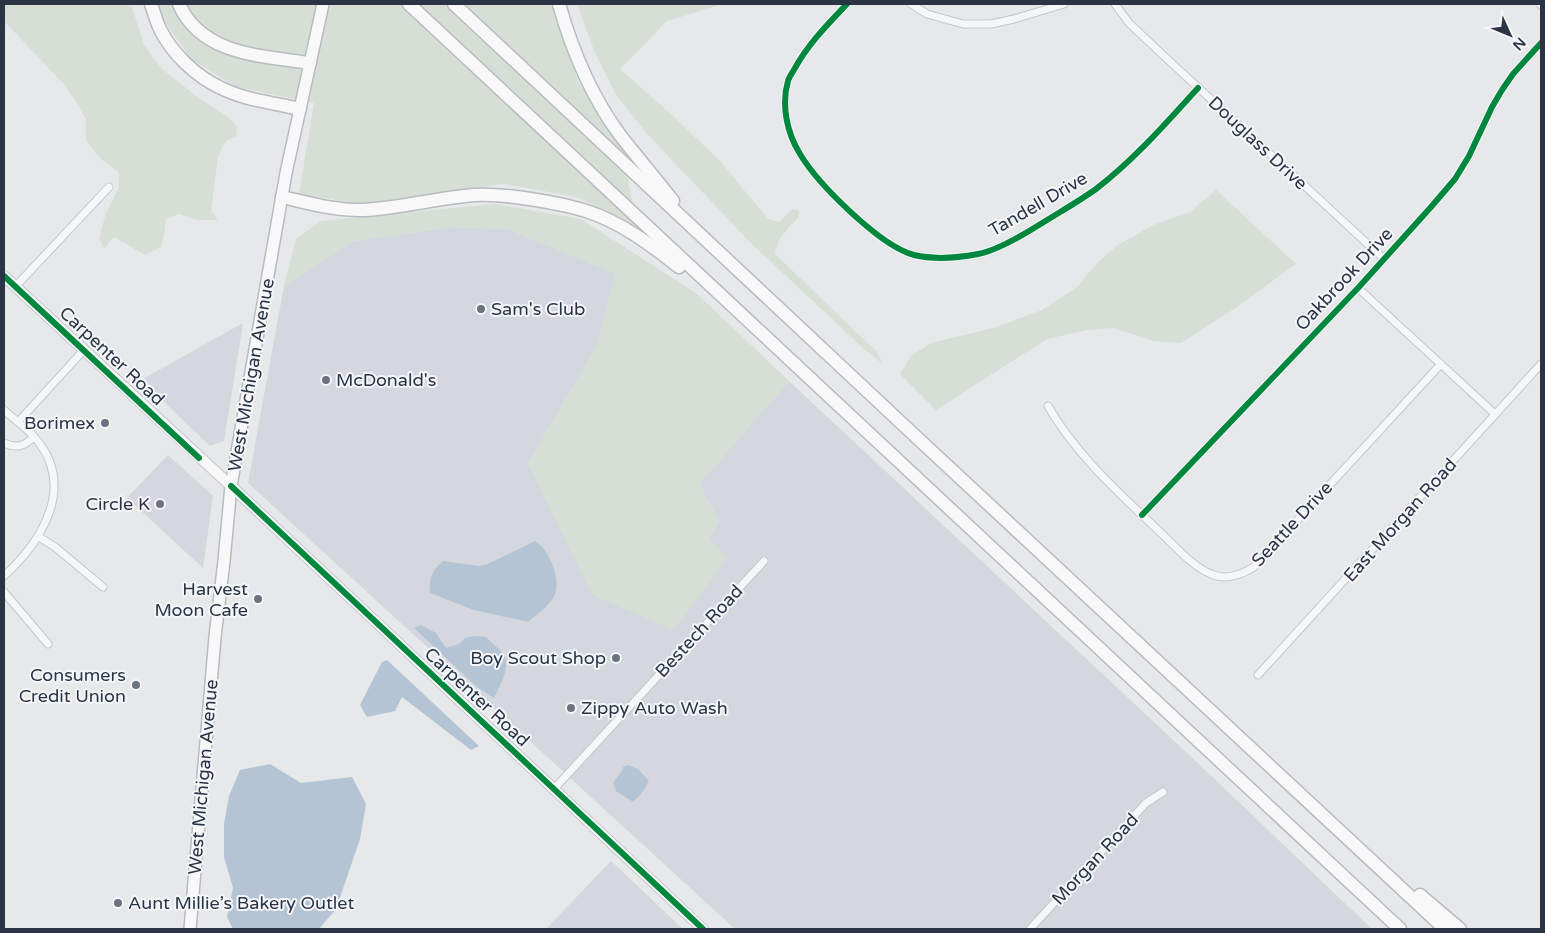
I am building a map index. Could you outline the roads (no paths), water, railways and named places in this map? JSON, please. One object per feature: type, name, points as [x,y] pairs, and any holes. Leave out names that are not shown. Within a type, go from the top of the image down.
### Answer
[{"type":"highway","points":[[151,4],[160,30],[172,48],[186,64],[202,76],[221,88],[246,97],[300,108]]},
{"type":"highway","points":[[179,4],[195,29],[212,42],[265,57],[310,64]]},
{"type":"highway","name":"West Michigan Avenue","points":[[190,929],[214,647],[231,486],[282,197],[323,4]]},
{"type":"highway","points":[[409,4],[1400,929]]},
{"type":"highway","points":[[454,4],[1211,713],[1445,929]]},
{"type":"highway","points":[[559,4],[574,52],[594,95],[620,134],[697,233]]},
{"type":"highway","points":[[282,197],[331,208],[364,210],[474,195],[506,195],[559,203],[587,211],[636,235],[741,315]]},
{"type":"highway","points":[[1358,848],[1394,873],[1460,929]]},
{"type":"main road","name":"Carpenter Road","points":[[4,276],[231,486],[703,929]]},
{"type":"street","name":"Tandell Drive","points":[[848,4],[817,36],[788,80],[785,104],[789,129],[800,154],[822,183],[854,215],[883,240],[913,255],[941,259],[980,254],[1016,238],[1096,189],[1144,147],[1198,88]]},
{"type":"street","points":[[911,4],[928,14],[963,24],[990,24],[1064,4]]},
{"type":"street","name":"Douglass Drive","points":[[1115,4],[1129,23],[1384,259]]},
{"type":"street","name":"Oakbrook Drive","points":[[1142,515],[1358,288],[1432,207],[1455,179],[1469,156],[1502,90],[1513,74],[1541,43]]},
{"type":"street","points":[[15,287],[109,187]]},
{"type":"street","points":[[1358,288],[1495,414]]},
{"type":"street","points":[[18,422],[83,351]]},
{"type":"street","name":"Seattle Drive","points":[[1048,406],[1063,430],[1092,466],[1191,561],[1210,574],[1221,577],[1234,577],[1254,567],[1441,364]]},
{"type":"street","name":"East Morgan Road","points":[[1258,675],[1541,364]]},
{"type":"street","points":[[4,410],[40,444],[50,460],[54,476],[54,497],[38,537],[4,576]]},
{"type":"street","points":[[4,443],[19,447],[34,437]]},
{"type":"street","points":[[38,537],[55,547],[103,587]]},
{"type":"street","name":"Bestech Road","points":[[553,790],[764,561]]},
{"type":"street","points":[[4,592],[48,644]]},
{"type":"street","name":"Morgan Road","points":[[1030,929],[1146,803],[1163,792]]},
{"type":"water","points":[[535,541],[543,548],[550,559],[557,583],[555,594],[550,602],[528,622],[474,610],[430,593],[432,575],[443,561],[479,566],[488,564]]},
{"type":"water","points":[[421,625],[436,633],[446,648],[459,644],[465,638],[475,636],[486,637],[503,654],[506,665],[504,676],[494,698],[478,688],[414,628]]},
{"type":"water","points":[[387,660],[479,746],[471,750],[402,697],[395,711],[367,717],[360,705],[382,662]]},
{"type":"water","points":[[270,764],[301,783],[352,777],[366,804],[360,839],[336,909],[319,929],[233,929],[227,917],[233,888],[224,857],[224,824],[229,796],[240,770]]},
{"type":"water","points":[[628,765],[638,769],[649,781],[642,793],[633,802],[616,791],[613,783],[623,767]]},
{"type":"place","name":"Sam's Club","points":[[481,309]]},
{"type":"place","name":"McDonald's","points":[[326,380]]},
{"type":"place","name":"Borimex","points":[[105,423]]},
{"type":"place","name":"Circle K","points":[[160,504]]},
{"type":"place","name":"Harvest Moon Cafe","points":[[258,599]]},
{"type":"place","name":"Boy Scout Shop","points":[[616,658]]},
{"type":"place","name":"Consumers Credit Union","points":[[136,685]]},
{"type":"place","name":"Zippy Auto Wash","points":[[571,708]]},
{"type":"place","name":"Aunt Millie’s Bakery Outlet","points":[[118,903]]}]
